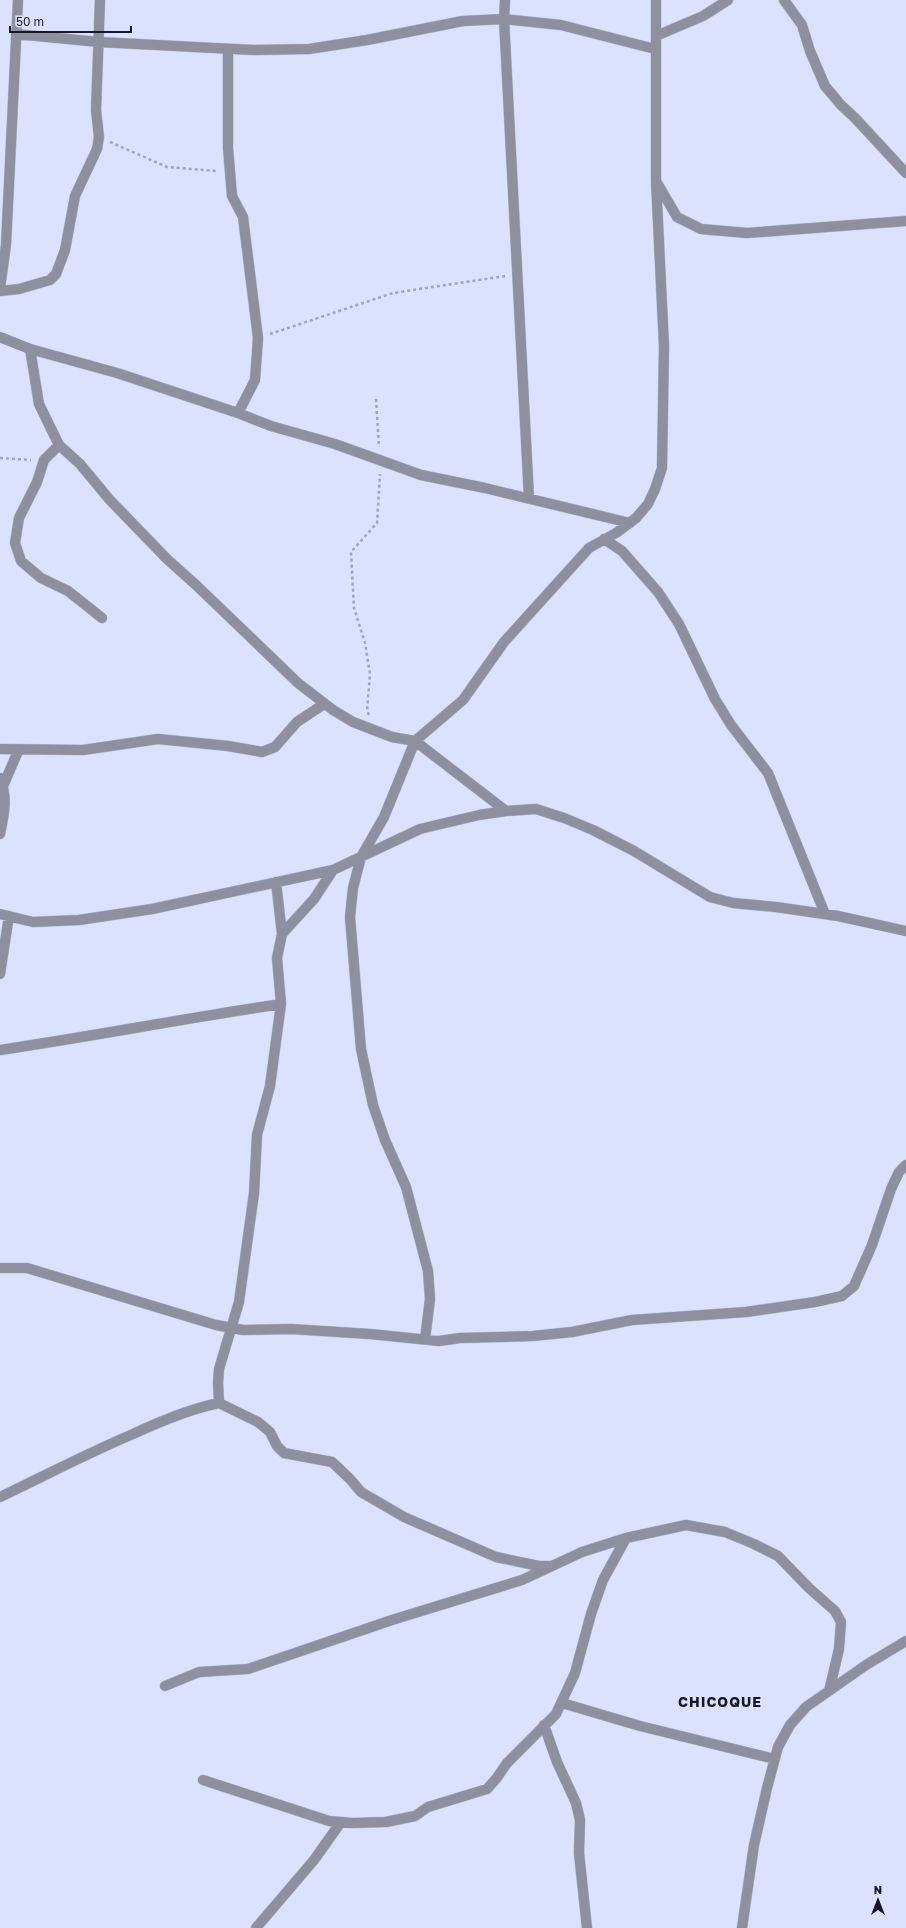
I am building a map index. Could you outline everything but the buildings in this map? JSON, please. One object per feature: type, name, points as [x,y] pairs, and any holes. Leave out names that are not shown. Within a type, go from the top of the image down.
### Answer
[{"type":"street","points":[[0,288],[6,244],[18,0]]},
{"type":"street","points":[[0,291],[19,289],[50,280],[56,274],[65,250],[75,196],[97,149],[99,137],[96,110],[100,0]]},
{"type":"street","points":[[504,0],[516,274],[529,498]]},
{"type":"street","points":[[425,1339],[430,1299],[428,1271],[406,1187],[385,1140],[373,1105],[360,1049],[350,917],[353,888],[361,857],[384,817],[415,740],[463,700],[504,642],[528,614],[560,582],[589,548],[630,523],[648,504],[655,489],[662,468],[664,346],[656,181],[656,0]]},
{"type":"street","points":[[656,36],[703,16],[728,0]]},
{"type":"street","points":[[784,0],[802,25],[810,51],[825,86],[841,105],[906,173]]},
{"type":"street","points":[[16,34],[99,42],[228,49],[309,49],[367,40],[463,20],[504,20],[561,25],[655,49]]},
{"type":"street","points":[[228,49],[230,172],[232,196],[243,217],[258,338],[255,380],[238,413]]},
{"type":"street","points":[[656,181],[677,217],[701,229],[747,233],[906,220]]},
{"type":"street","points":[[0,337],[30,349],[117,373],[238,413],[271,426],[335,444],[421,476],[529,498],[630,523]]},
{"type":"street","points":[[30,349],[39,404],[59,445],[80,464],[109,499],[167,559],[196,584],[298,683],[324,704],[353,722],[392,736],[415,740],[506,811]]},
{"type":"street","points":[[59,445],[44,460],[37,482],[19,518],[15,543],[21,561],[41,578],[68,592],[102,618]]},
{"type":"street","points":[[604,539],[622,551],[658,592],[679,624],[700,669],[727,718],[768,773],[825,914]]},
{"type":"street","points":[[0,749],[83,750],[158,739],[228,746],[262,752],[275,747],[296,722],[324,704]]},
{"type":"street","points":[[0,834],[6,808],[2,782],[19,749]]},
{"type":"street","points":[[0,974],[5,915],[33,922],[79,920],[160,907],[333,870],[420,829],[479,815],[536,809],[579,824],[634,851],[710,897],[733,903],[825,914],[906,931]]},
{"type":"street","points":[[282,934],[314,899],[333,870]]},
{"type":"street","points":[[219,1403],[219,1369],[230,1328],[240,1302],[254,1193],[257,1135],[270,1086],[281,1004],[277,958],[282,934],[276,882]]},
{"type":"street","points":[[0,1050],[281,1004]]},
{"type":"street","points":[[0,1268],[28,1268],[181,1315],[243,1330],[291,1330],[362,1333],[439,1341],[460,1338],[533,1336],[572,1332],[632,1320],[746,1312],[815,1302],[842,1296],[854,1286],[872,1245],[891,1189],[899,1172],[906,1165]]},
{"type":"street","points":[[0,1497],[72,1460],[145,1428],[193,1409],[219,1403],[258,1422],[270,1432],[277,1446],[284,1453],[332,1462],[350,1478],[361,1492],[404,1517],[496,1557],[539,1566],[552,1566]]},
{"type":"street","points":[[165,1686],[199,1672],[248,1669],[386,1622],[522,1580],[582,1552],[626,1538],[686,1525],[725,1532],[778,1556],[809,1588],[835,1611],[841,1622],[839,1649],[829,1692]]},
{"type":"street","points":[[203,1780],[329,1821],[341,1822],[386,1822],[415,1816],[428,1807],[487,1789],[507,1763],[556,1714],[575,1673],[591,1614],[603,1580],[626,1538]]},
{"type":"street","points":[[742,1928],[754,1845],[778,1747],[790,1725],[806,1707],[866,1665],[906,1641]]},
{"type":"street","points":[[562,1703],[640,1726],[775,1759]]},
{"type":"street","points":[[544,1725],[557,1762],[576,1803],[580,1820],[579,1853],[587,1928]]},
{"type":"street","points":[[256,1928],[314,1860],[341,1822]]},
{"type":"path","points":[[99,137],[167,167],[230,172]]},
{"type":"path","points":[[258,338],[393,293],[516,274]]},
{"type":"path","points":[[376,400],[380,461],[377,523],[351,552],[350,567],[354,608],[366,643],[370,674],[367,710],[376,730]]},
{"type":"path","points":[[0,458],[44,460]]},
{"type":"district","name":"CHICOQUE","points":[[720,1702]]}]
